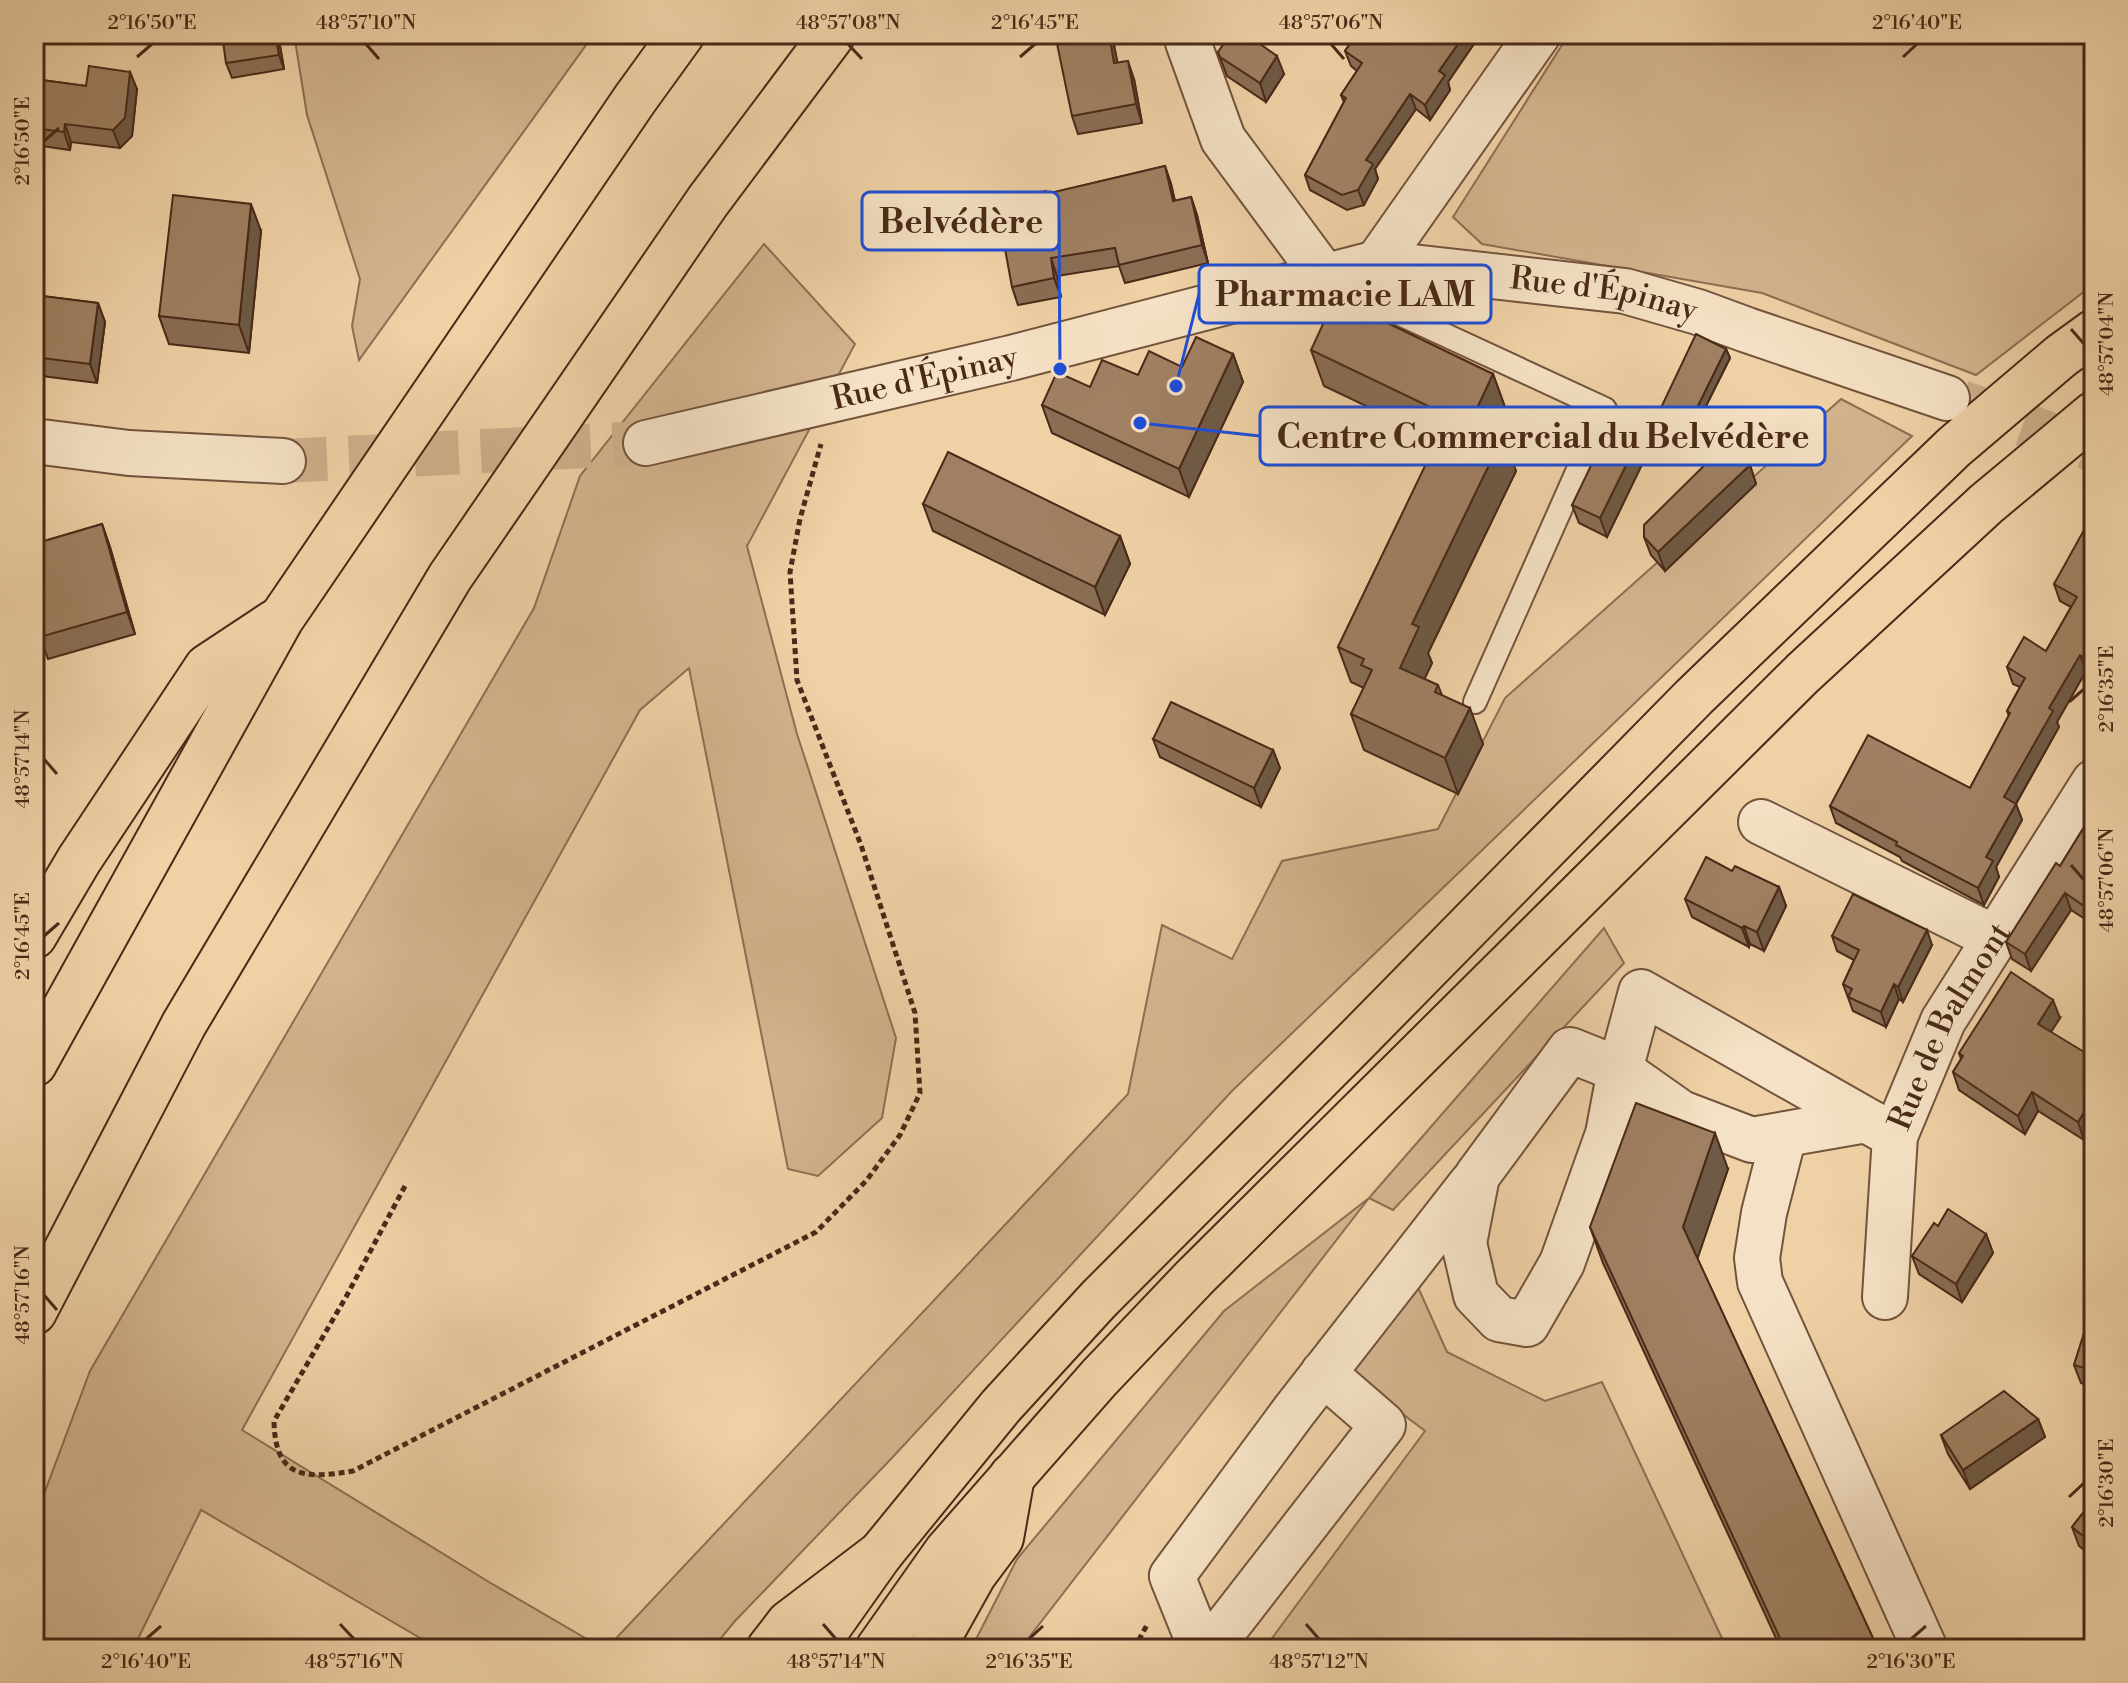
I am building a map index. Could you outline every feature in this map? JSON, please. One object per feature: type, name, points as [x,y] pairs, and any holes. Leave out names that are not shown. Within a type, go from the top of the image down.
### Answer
[{"type":"main road","points":[[34,1064],[281,619],[682,34]]},
{"type":"main road","points":[[34,1312],[184,1024],[450,577],[708,201],[833,34]]},
{"type":"main road","points":[[813,1649],[881,1553],[1001,1406],[1099,1299],[1768,624],[1954,447],[2019,390],[2094,332]]},
{"type":"main road","points":[[878,1649],[947,1551],[1099,1378],[1194,1278],[1803,673],[1986,504],[2094,414]]},
{"type":"main road","points":[[34,936],[79,860],[207,667],[281,619]]},
{"type":"main road","points":[[932,1649],[974,1574],[1001,1538],[1012,1476]]},
{"type":"main road","points":[[769,1649],[789,1623],[881,1553]]},
{"type":"street","points":[[1187,34],[1223,139],[1325,277]]},
{"type":"street","points":[[1377,263],[1538,34]]},
{"type":"street","name":"Rue d'Épinay","points":[[646,443],[1011,358],[1377,263],[1625,291],[1698,312],[1947,398]]},
{"type":"street","points":[[34,441],[129,453],[283,461]]},
{"type":"street","name":"Rue de Balmont","points":[[1885,1297],[1881,1128],[1943,1021],[2094,782]]},
{"type":"street","points":[[1761,822],[1995,938]]},
{"type":"street","points":[[1477,1176],[1464,1243],[1476,1295],[1499,1319],[1527,1324],[1562,1263],[1608,1134],[1620,1070],[1641,992],[1881,1128]]},
{"type":"street","name":"Rue de Balmont","points":[[1477,1176],[1570,1050],[1620,1070],[1681,1113],[1752,1140],[1881,1128]]},
{"type":"street","points":[[1784,1135],[1764,1213],[1757,1258],[1760,1282],[1925,1649]]},
{"type":"street","points":[[1323,1373],[1383,1425],[1210,1648],[1193,1628],[1172,1576],[1323,1373],[1477,1176]]},
{"type":"lane","points":[[1377,263],[1389,309],[1605,409],[1475,702]]},
{"type":"path","points":[[405,1186],[346,1297],[274,1421],[274,1442],[285,1464],[302,1474],[323,1476],[353,1471],[816,1232],[866,1181],[900,1135],[920,1093],[915,1013],[861,845],[797,680],[790,572],[800,519],[832,401]]},
{"type":"shaded area","points":[[294,34],[594,34],[359,360],[352,326],[360,279],[307,115]]},
{"type":"shaded area","points":[[1569,34],[2076,34],[2094,43],[2094,284],[1976,375],[1762,293],[1482,244],[1453,217]]},
{"type":"shaded area","points":[[764,244],[855,344],[747,546],[797,734],[896,1038],[882,1118],[818,1176],[788,1169],[689,668],[640,710],[242,1430],[604,1649],[439,1649],[201,1510],[133,1649],[34,1649],[34,1521],[90,1371],[534,608],[580,476]]},
{"type":"shaded area","points":[[1841,399],[1912,436],[1232,1091],[712,1649],[606,1649],[1128,1094],[1162,925],[1232,959],[1282,861],[1438,829],[1505,698]]},
{"type":"shaded area","points":[[1604,928],[1624,963],[1393,1210],[1369,1198]]},
{"type":"shaded area","points":[[1369,1198],[1020,1649],[971,1649],[1017,1559],[1224,1311]]},
{"type":"shaded area","points":[[1417,1285],[1447,1352],[1545,1401],[1602,1382],[1727,1649],[1264,1649],[1425,1431],[1346,1371]]},
{"type":"building","points":[[222,34],[275,34],[279,55],[226,63]]},
{"type":"building","points":[[1055,34],[1109,34],[1114,63],[1128,61],[1136,104],[1072,116]]},
{"type":"building","points":[[1230,34],[1246,34],[1277,56],[1260,83],[1220,57],[1218,52]]},
{"type":"building","points":[[1357,34],[1465,34],[1439,71],[1445,75],[1425,105],[1410,94],[1366,160],[1373,164],[1358,190],[1342,195],[1305,175],[1346,98],[1341,95],[1362,63],[1345,51]]},
{"type":"building","points":[[89,66],[130,72],[125,118],[113,130],[65,124],[64,132],[34,128],[34,79],[86,86]]},
{"type":"building","points":[[1165,166],[1173,201],[1191,197],[1202,245],[1119,265],[1115,248],[1051,258],[1054,278],[1012,287],[996,200],[1046,191],[1046,194]]},
{"type":"building","points":[[173,195],[251,204],[239,325],[159,316]]},
{"type":"building","points":[[34,295],[98,303],[90,364],[34,357]]},
{"type":"building","points":[[1335,298],[1493,374],[1471,421],[1503,436],[1412,624],[1419,627],[1400,668],[1438,685],[1435,692],[1470,708],[1445,758],[1351,714],[1372,670],[1361,665],[1364,659],[1338,647],[1449,416],[1311,350]]},
{"type":"building","points":[[1696,334],[1726,349],[1687,428],[1658,414]]},
{"type":"building","points":[[1196,337],[1233,354],[1179,469],[1042,405],[1057,372],[1090,387],[1102,360],[1138,375],[1149,351],[1182,367]]},
{"type":"building","points":[[1612,422],[1641,435],[1600,518],[1572,505]]},
{"type":"building","points":[[1728,442],[1750,465],[1658,552],[1644,537],[1644,525]]},
{"type":"building","points":[[948,452],[1120,536],[1095,587],[923,504]]},
{"type":"building","points":[[2089,521],[2094,523],[2094,663],[2080,655],[2049,708],[2053,711],[2004,797],[2016,804],[1986,857],[1993,861],[1978,888],[1830,806],[1868,735],[1970,788],[2025,678],[2007,667],[2024,637],[2046,651],[2077,597],[2054,584]]},
{"type":"building","points":[[102,524],[127,612],[40,637],[34,621],[34,544]]},
{"type":"building","points":[[1171,702],[1273,750],[1254,788],[1153,739]]},
{"type":"building","points":[[2094,811],[2094,913],[2065,893],[2025,954],[2006,942],[2056,863],[2060,866]]},
{"type":"building","points":[[1706,857],[1732,871],[1735,866],[1779,887],[1757,932],[1744,926],[1742,928],[1685,899]]},
{"type":"building","points":[[1853,894],[1927,930],[1898,987],[1894,984],[1881,1012],[1848,997],[1852,989],[1843,984],[1859,950],[1832,936]]},
{"type":"building","points":[[2011,972],[2053,1000],[2038,1024],[2094,1058],[2094,1096],[2078,1122],[2032,1092],[2018,1116],[1953,1072],[1963,1056],[1959,1053]]},
{"type":"building","points":[[1636,1103],[1715,1133],[1683,1227],[1878,1649],[1785,1649],[1590,1227]]},
{"type":"building","points":[[1948,1209],[1986,1234],[1956,1284],[1912,1256],[1934,1223],[1938,1226]]},
{"type":"building","points":[[2094,1304],[2094,1371],[2074,1365]]},
{"type":"building","points":[[2004,1391],[2038,1419],[1963,1470],[1941,1435]]},
{"type":"building","points":[[2094,1499],[2094,1545],[2072,1527]]},
{"type":"tunnel","points":[[1961,402],[2094,450]]},
{"type":"tunnel","points":[[283,461],[646,443]]},
{"type":"place","name":"Belvédère","points":[[1060,369]]},
{"type":"place","name":"Pharmacie LAM","points":[[1176,386]]},
{"type":"place","name":"Centre Commercial du Belvédère","points":[[1140,423]]}]
